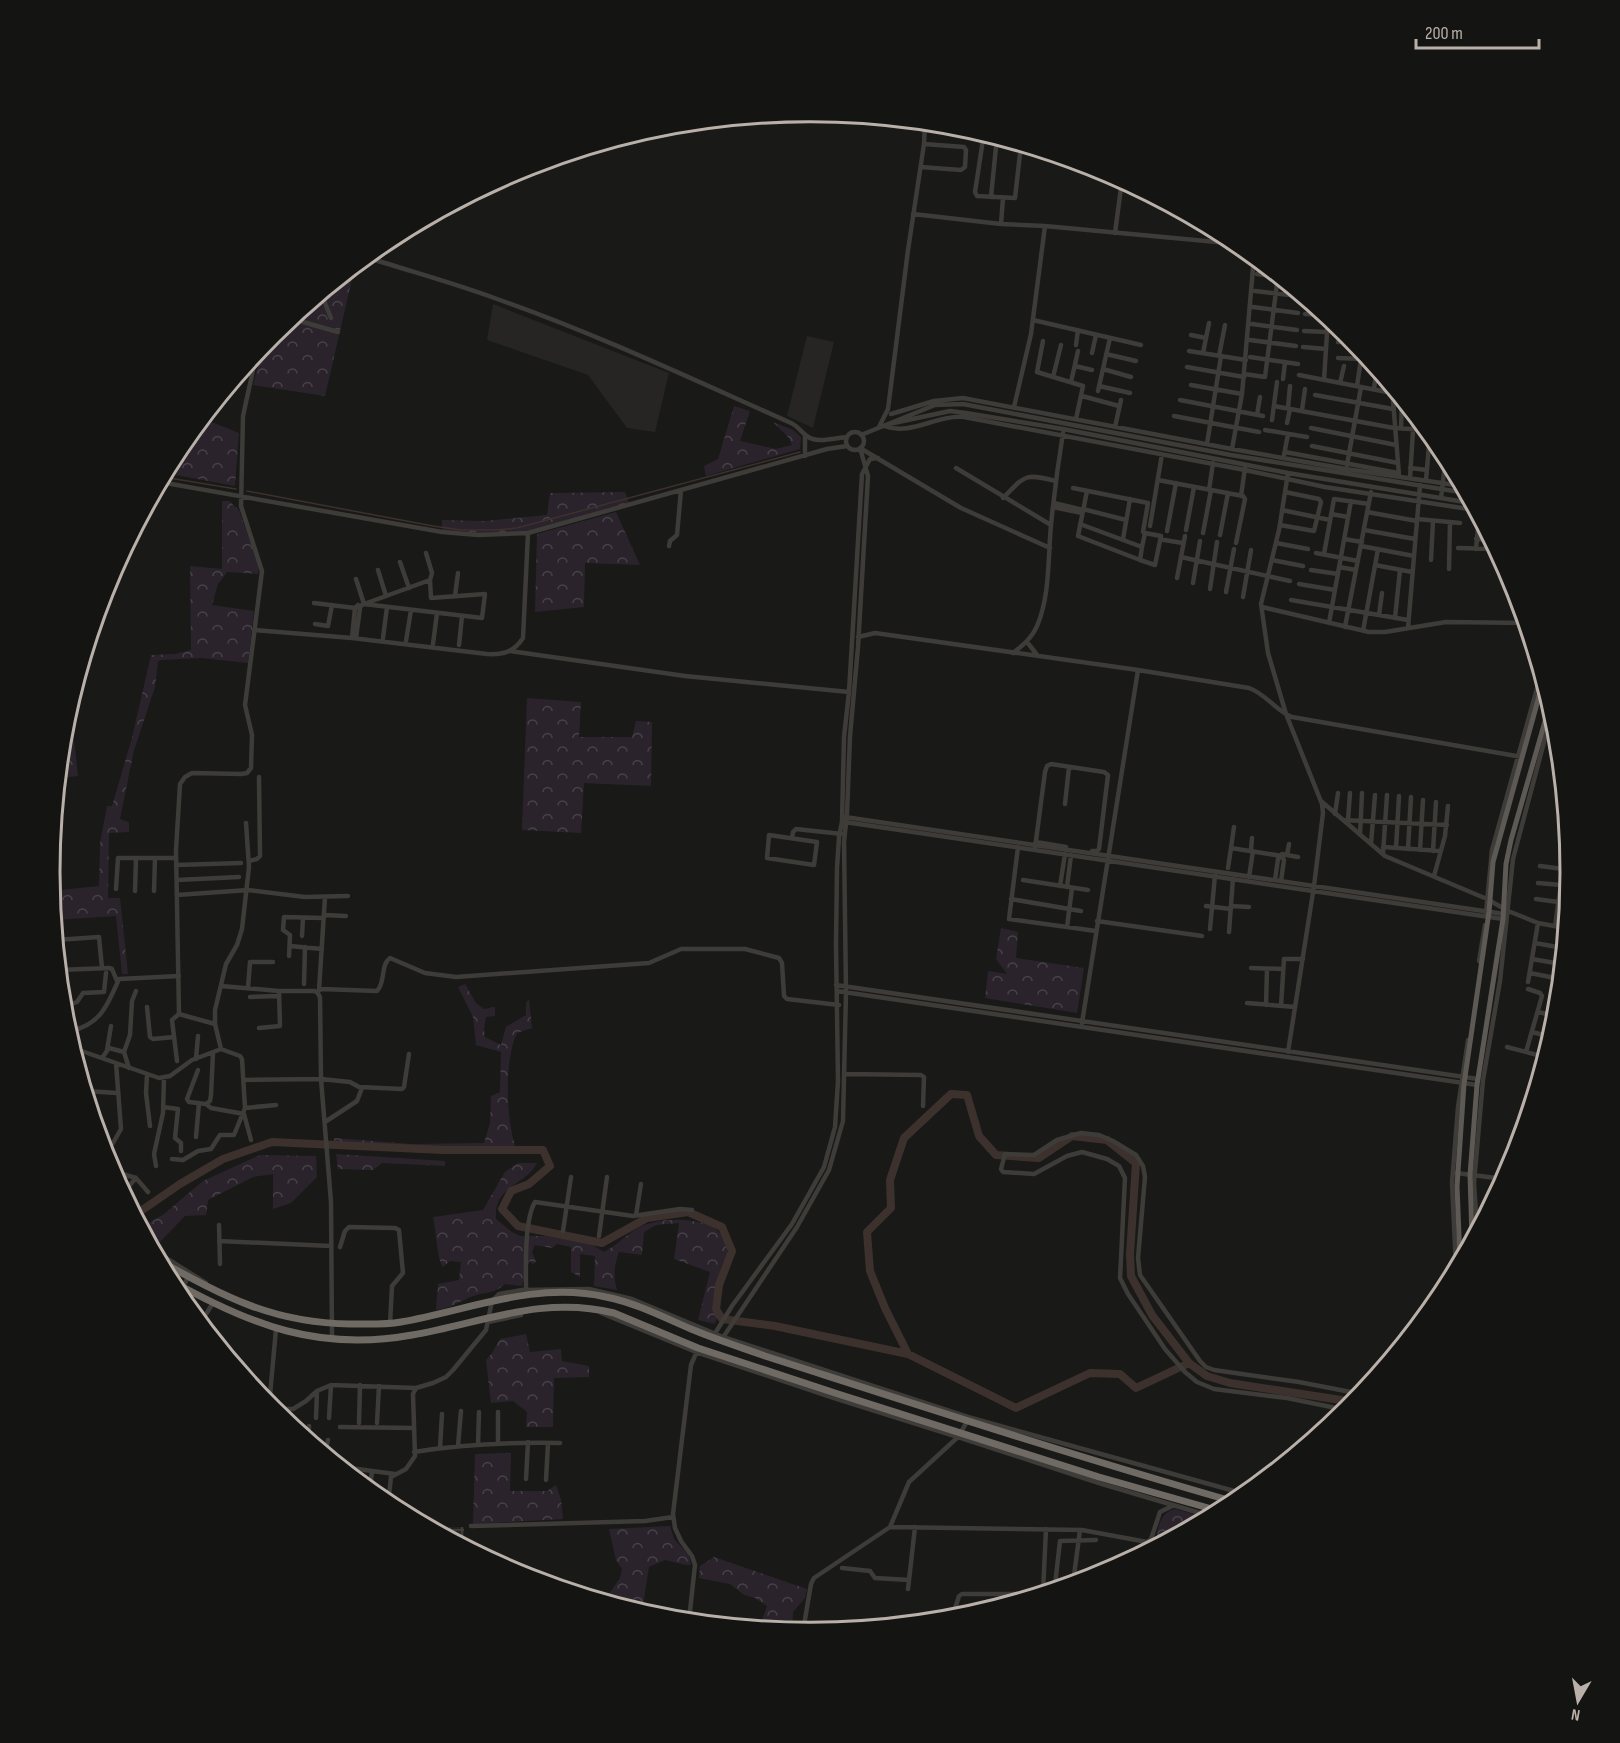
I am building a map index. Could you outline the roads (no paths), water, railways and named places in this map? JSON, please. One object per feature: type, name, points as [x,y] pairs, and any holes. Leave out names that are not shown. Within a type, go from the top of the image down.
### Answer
[{"type":"highway","points":[[173,1267],[189,1274],[220,1294],[279,1316],[333,1324],[390,1324],[526,1292],[571,1292],[604,1296],[969,1419],[1222,1498]]},
{"type":"highway","points":[[191,1294],[276,1329],[332,1339],[388,1339],[542,1308],[571,1306],[601,1310],[614,1313],[697,1350],[1101,1480],[1204,1509]]},
{"type":"highway","points":[[425,1317],[429,1332]]},
{"type":"highway","points":[[1029,1455],[1036,1462]]},
{"type":"main road","points":[[1459,1248],[1455,1173],[1463,1080],[1493,862],[1539,698]]},
{"type":"main road","points":[[1472,1224],[1472,1175],[1478,1082],[1504,913],[1506,864],[1546,725]]},
{"type":"street","points":[[893,420],[890,412],[925,131]]},
{"type":"street","points":[[983,142],[975,192],[977,196],[1003,198],[1016,196],[1020,152]]},
{"type":"street","points":[[921,167],[962,170],[965,167],[966,148],[924,144]]},
{"type":"street","points":[[991,197],[996,145]]},
{"type":"street","points":[[1115,233],[1121,190]]},
{"type":"street","points":[[1001,224],[1003,198]]},
{"type":"street","points":[[913,214],[1001,224],[1215,240]]},
{"type":"street","points":[[1012,413],[1033,320],[1045,226]]},
{"type":"street","points":[[376,260],[497,299],[604,341],[694,378],[733,398],[798,426],[805,435],[815,440],[847,437],[854,432],[861,435],[864,441],[860,448],[868,476],[858,636],[844,820],[837,868],[838,1081],[835,1127],[824,1167],[792,1224],[732,1306],[719,1335]]},
{"type":"street","points":[[1229,464],[1248,359],[1253,267]]},
{"type":"street","points":[[1257,274],[1266,275]]},
{"type":"street","points":[[1187,367],[1265,378],[1277,284]]},
{"type":"street","points":[[1255,291],[1289,295]]},
{"type":"street","points":[[324,300],[332,318]]},
{"type":"street","points":[[1253,307],[1298,313]]},
{"type":"street","points":[[1305,314],[1312,315]]},
{"type":"street","points":[[302,320],[338,332]]},
{"type":"street","points":[[1033,320],[1141,345]]},
{"type":"street","points":[[1203,353],[1209,323]]},
{"type":"street","points":[[1252,324],[1297,330]]},
{"type":"street","points":[[1207,444],[1225,326]]},
{"type":"street","points":[[1324,380],[1327,329]]},
{"type":"street","points":[[1076,345],[1078,330]]},
{"type":"street","points":[[1305,331],[1327,332]]},
{"type":"street","points":[[1092,353],[1096,335]]},
{"type":"street","points":[[1191,335],[1206,338]]},
{"type":"street","points":[[1110,338],[1099,389],[1130,393]]},
{"type":"street","points":[[1250,340],[1296,346]]},
{"type":"street","points":[[1043,341],[1036,372],[1083,386],[1075,425]]},
{"type":"street","points":[[1053,377],[1061,345]]},
{"type":"street","points":[[1303,347],[1326,349]]},
{"type":"street","points":[[1071,382],[1078,351]]},
{"type":"street","points":[[1190,351],[1298,364]]},
{"type":"street","points":[[1106,354],[1136,361]]},
{"type":"street","points":[[1338,358],[1355,357]]},
{"type":"street","points":[[1272,420],[1285,362]]},
{"type":"street","points":[[1346,468],[1363,365]]},
{"type":"street","points":[[1075,366],[1092,370]]},
{"type":"street","points":[[1340,383],[1344,366]]},
{"type":"street","points":[[179,1014],[176,858],[180,784],[184,777],[192,773],[241,774],[247,773],[251,768],[252,735],[245,705],[262,568],[243,514],[241,497],[243,416],[253,369]]},
{"type":"street","points":[[1103,369],[1131,376]]},
{"type":"street","points":[[1299,375],[1384,390]]},
{"type":"street","points":[[1374,389],[1376,379]]},
{"type":"street","points":[[1191,385],[1242,394]]},
{"type":"street","points":[[1287,423],[1290,386]]},
{"type":"street","points":[[1302,410],[1305,389]]},
{"type":"street","points":[[1315,395],[1393,409]]},
{"type":"street","points":[[1082,396],[1120,403],[1114,429]]},
{"type":"street","points":[[1180,400],[1260,415],[1260,397]]},
{"type":"street","points":[[878,428],[890,412],[934,401],[963,398],[1077,418],[1114,429],[1232,452],[1426,480],[1456,490]]},
{"type":"street","points":[[1393,400],[1399,477]]},
{"type":"street","points":[[861,435],[893,420],[935,405],[963,404],[1075,425],[1207,444],[1232,452]]},
{"type":"street","points":[[1274,406],[1394,428],[1413,429],[1410,478]]},
{"type":"street","points":[[885,425],[950,411],[1213,464],[1229,464],[1463,502]]},
{"type":"street","points":[[1401,428],[1402,411]]},
{"type":"street","points":[[1013,653],[1027,642],[1038,624],[1043,606],[1056,481],[1067,416]]},
{"type":"street","points":[[1174,417],[1259,432]]},
{"type":"street","points":[[1311,428],[1396,445]]},
{"type":"street","points":[[1265,430],[1307,437]]},
{"type":"street","points":[[1284,458],[1288,434]]},
{"type":"street","points":[[805,435],[805,450]]},
{"type":"street","points":[[847,437],[847,446]]},
{"type":"street","points":[[168,483],[442,532],[478,535],[528,533],[681,490],[805,450],[847,446],[852,449],[860,448],[961,508],[1050,548]]},
{"type":"street","points":[[1312,446],[1398,463]]},
{"type":"street","points":[[1426,480],[1429,448]]},
{"type":"street","points":[[1162,452],[1214,458],[1229,464]]},
{"type":"street","points":[[1150,526],[1162,452]]},
{"type":"street","points":[[844,820],[844,737],[849,692],[862,474],[870,459],[878,458]]},
{"type":"street","points":[[1203,533],[1214,458]]},
{"type":"street","points":[[1284,458],[1399,477],[1420,485],[1451,484]]},
{"type":"street","points":[[1245,467],[1287,480],[1467,509]]},
{"type":"street","points":[[1241,495],[1245,467]]},
{"type":"street","points":[[956,468],[1051,525]]},
{"type":"street","points":[[1410,468],[1427,470]]},
{"type":"street","points":[[1441,498],[1444,471]]},
{"type":"street","points":[[1288,473],[1280,525],[1262,607],[1268,653],[1286,714],[1323,813],[1314,888],[1288,1054]]},
{"type":"street","points":[[1003,498],[1027,476],[1034,475],[1056,481]]},
{"type":"street","points":[[1158,480],[1241,495],[1245,499],[1236,543]]},
{"type":"street","points":[[1167,531],[1176,483]]},
{"type":"street","points":[[1408,628],[1420,485]]},
{"type":"street","points":[[1186,530],[1194,487]]},
{"type":"street","points":[[1346,627],[1372,487]]},
{"type":"street","points":[[1073,488],[1148,503],[1140,560]]},
{"type":"street","points":[[669,546],[670,541],[677,535],[681,490]]},
{"type":"street","points":[[1087,491],[1078,536],[1155,565],[1161,536],[1145,533]]},
{"type":"street","points":[[1280,525],[1314,531],[1318,517],[1320,500],[1285,492]]},
{"type":"street","points":[[1220,535],[1228,493]]},
{"type":"street","points":[[1123,539],[1130,499]]},
{"type":"street","points":[[1324,555],[1334,499],[1369,504]]},
{"type":"street","points":[[1329,624],[1351,501]]},
{"type":"street","points":[[1053,505],[1126,520]]},
{"type":"street","points":[[1282,510],[1318,517],[1348,517]]},
{"type":"street","points":[[1367,512],[1417,520],[1460,523]]},
{"type":"street","points":[[1431,560],[1433,521]]},
{"type":"street","points":[[1449,569],[1450,522]]},
{"type":"street","points":[[1080,524],[1142,547]]},
{"type":"street","points":[[1476,549],[1477,529]]},
{"type":"street","points":[[1364,530],[1415,539]]},
{"type":"street","points":[[254,630],[354,638],[487,654],[510,651],[520,643],[524,633],[528,533]]},
{"type":"street","points":[[1177,578],[1185,537]]},
{"type":"street","points":[[1344,539],[1414,556]]},
{"type":"street","points":[[1476,539],[1482,539]]},
{"type":"street","points":[[1164,540],[1184,543]]},
{"type":"street","points":[[1193,583],[1200,541]]},
{"type":"street","points":[[1210,589],[1217,542]]},
{"type":"street","points":[[1276,543],[1308,549]]},
{"type":"street","points":[[1458,548],[1487,549]]},
{"type":"street","points":[[1226,592],[1234,549]]},
{"type":"street","points":[[1363,631],[1378,549]]},
{"type":"street","points":[[1243,597],[1251,550]]},
{"type":"street","points":[[314,603],[387,607],[482,618],[485,594],[431,598],[432,573],[426,553]]},
{"type":"street","points":[[1316,553],[1358,561]]},
{"type":"street","points":[[1181,557],[1290,581]]},
{"type":"street","points":[[1272,560],[1303,566]]},
{"type":"street","points":[[400,562],[409,588]]},
{"type":"street","points":[[1375,565],[1412,572]]},
{"type":"street","points":[[1339,567],[1356,570]]},
{"type":"street","points":[[378,570],[386,596]]},
{"type":"street","points":[[1311,570],[1338,574]]},
{"type":"street","points":[[1395,618],[1400,570]]},
{"type":"street","points":[[455,596],[458,573]]},
{"type":"street","points":[[354,638],[359,606],[356,579]]},
{"type":"street","points":[[359,606],[430,580]]},
{"type":"street","points":[[1299,584],[1335,590]]},
{"type":"street","points":[[1379,615],[1382,593]]},
{"type":"street","points":[[1291,600],[1408,620]]},
{"type":"street","points":[[315,624],[328,626],[332,605]]},
{"type":"street","points":[[383,638],[387,607]]},
{"type":"street","points":[[1262,607],[1363,631],[1385,632],[1446,622],[1518,624]]},
{"type":"street","points":[[406,641],[411,610]]},
{"type":"street","points":[[433,644],[437,613]]},
{"type":"street","points":[[459,645],[462,616]]},
{"type":"street","points":[[852,639],[875,633],[1249,688],[1265,696],[1286,714],[1298,718],[1521,757],[1537,690]]},
{"type":"street","points":[[1027,642],[1039,656]]},
{"type":"street","points":[[510,651],[685,676],[849,692]]},
{"type":"street","points":[[1082,1023],[1138,670]]},
{"type":"street","points":[[844,820],[1018,847],[1035,846],[1097,851],[1099,850],[1108,775],[1104,772],[1051,764],[1047,767],[1035,846]]},
{"type":"street","points":[[1065,804],[1070,767]]},
{"type":"street","points":[[249,861],[260,856],[259,777]]},
{"type":"street","points":[[1335,814],[1338,793]]},
{"type":"street","points":[[1345,820],[1350,793]]},
{"type":"street","points":[[1360,835],[1362,793]]},
{"type":"street","points":[[1371,844],[1375,795]]},
{"type":"street","points":[[1383,854],[1387,795]]},
{"type":"street","points":[[1396,848],[1399,796]]},
{"type":"street","points":[[1408,849],[1411,797]]},
{"type":"street","points":[[1320,800],[1383,854],[1488,900],[1504,913]]},
{"type":"street","points":[[1420,850],[1423,800]]},
{"type":"street","points":[[1433,851],[1436,802]]},
{"type":"street","points":[[1434,876],[1447,825],[1448,806]]},
{"type":"street","points":[[844,820],[1035,846],[1233,878],[1487,914],[1504,913],[1555,926],[1559,896]]},
{"type":"street","points":[[1345,820],[1447,825]]},
{"type":"street","points":[[221,1049],[215,1023],[215,1010],[228,958],[237,945],[241,933],[248,890],[249,861],[246,824]]},
{"type":"street","points":[[1228,868],[1234,828]]},
{"type":"street","points":[[792,838],[796,829],[842,834]]},
{"type":"street","points":[[1101,833],[1111,835]]},
{"type":"street","points":[[719,1335],[740,1310],[797,1227],[829,1170],[842,1128],[846,992],[842,834]]},
{"type":"street","points":[[769,835],[792,838],[817,842],[814,865],[767,858],[769,835]]},
{"type":"street","points":[[1249,877],[1252,838]]},
{"type":"street","points":[[1281,881],[1284,855],[1289,844]]},
{"type":"street","points":[[1035,846],[1071,855],[1275,880],[1314,888]]},
{"type":"street","points":[[1018,847],[1009,919],[1096,930]]},
{"type":"street","points":[[1383,847],[1441,851]]},
{"type":"street","points":[[1231,848],[1298,857]]},
{"type":"street","points":[[1060,886],[1065,854]]},
{"type":"street","points":[[1067,927],[1070,909],[1071,855]]},
{"type":"street","points":[[1275,880],[1278,859],[1284,855]]},
{"type":"street","points":[[135,891],[136,858]]},
{"type":"street","points":[[154,858],[154,891]]},
{"type":"street","points":[[116,890],[117,860],[176,858]]},
{"type":"street","points":[[176,865],[241,863]]},
{"type":"street","points":[[1540,866],[1560,869]]},
{"type":"street","points":[[1210,929],[1215,875]]},
{"type":"street","points":[[177,880],[239,877]]},
{"type":"street","points":[[1229,932],[1233,878]]},
{"type":"street","points":[[1023,880],[1088,890]]},
{"type":"street","points":[[1538,883],[1559,885]]},
{"type":"street","points":[[177,895],[248,890],[305,897],[348,896]]},
{"type":"street","points":[[325,897],[318,991],[321,1079],[329,1166],[332,1339]]},
{"type":"street","points":[[1011,899],[1081,911]]},
{"type":"street","points":[[1536,899],[1558,902]]},
{"type":"street","points":[[1206,906],[1249,907]]},
{"type":"street","points":[[1476,1217],[1472,1175],[1483,1080],[1500,981],[1504,913]]},
{"type":"street","points":[[289,957],[290,933],[283,930],[285,917],[346,916]]},
{"type":"street","points":[[302,936],[303,918]]},
{"type":"street","points":[[1097,921],[1202,936]]},
{"type":"street","points":[[1528,982],[1539,923]]},
{"type":"street","points":[[64,940],[99,937],[104,970],[104,992],[83,993],[77,1002],[72,1004]]},
{"type":"street","points":[[1535,943],[1556,947]]},
{"type":"street","points":[[290,946],[322,949]]},
{"type":"street","points":[[304,984],[305,947]]},
{"type":"street","points":[[250,997],[318,991],[377,991],[381,987],[385,962],[390,958],[425,973],[456,977],[649,963],[681,949],[745,949],[779,958],[782,963],[784,996],[787,999],[837,1005],[845,1004],[854,994]]},
{"type":"street","points":[[1281,1006],[1284,959],[1303,959]]},
{"type":"street","points":[[1532,959],[1555,963]]},
{"type":"street","points":[[248,988],[250,962],[273,962]]},
{"type":"street","points":[[1251,968],[1283,969]]},
{"type":"street","points":[[66,970],[112,969],[117,982]]},
{"type":"street","points":[[1266,1005],[1267,969]]},
{"type":"street","points":[[1530,973],[1553,978]]},
{"type":"street","points":[[77,1029],[89,1024],[101,1014],[108,1005],[118,979],[179,976]]},
{"type":"street","points":[[836,985],[1478,1082]]},
{"type":"street","points":[[220,986],[279,993]]},
{"type":"street","points":[[1526,1052],[1542,994],[1528,989]]},
{"type":"street","points":[[129,1068],[124,1052],[130,1035],[132,1001],[136,991]]},
{"type":"street","points":[[837,991],[1082,1023]]},
{"type":"street","points":[[259,1028],[280,1026],[279,993]]},
{"type":"street","points":[[1247,1003],[1295,1008]]},
{"type":"street","points":[[147,1006],[150,1037],[153,1039],[174,1037]]},
{"type":"street","points":[[1538,1012],[1547,1014]]},
{"type":"street","points":[[177,1061],[173,1017],[179,1014],[215,1023]]},
{"type":"street","points":[[102,1058],[107,1050],[111,1026]]},
{"type":"street","points":[[1532,1032],[1542,1034]]},
{"type":"street","points":[[196,1059],[198,1036]]},
{"type":"street","points":[[1507,1047],[1537,1055]]},
{"type":"street","points":[[107,1050],[111,1048],[124,1052]]},
{"type":"street","points":[[82,1051],[147,1075],[164,1078],[196,1059],[221,1049],[240,1056],[244,1063],[245,1111],[251,1140]]},
{"type":"street","points":[[206,1104],[210,1101],[211,1095],[213,1053]]},
{"type":"street","points":[[244,1080],[321,1079],[350,1082],[362,1088],[404,1088],[409,1054]]},
{"type":"street","points":[[112,1144],[121,1129],[116,1063]]},
{"type":"street","points":[[198,1070],[187,1099],[189,1102],[206,1104],[212,1108],[245,1111],[276,1105]]},
{"type":"street","points":[[845,1074],[921,1075],[924,1077],[922,1106]]},
{"type":"street","points":[[147,1075],[146,1093],[150,1126]]},
{"type":"street","points":[[156,1166],[154,1154],[163,1107],[164,1078]]},
{"type":"street","points":[[325,1122],[357,1101],[362,1088]]},
{"type":"street","points":[[94,1091],[117,1093]]},
{"type":"street","points":[[196,1137],[200,1103]]},
{"type":"street","points":[[163,1107],[178,1109],[175,1138],[182,1143],[181,1151]]},
{"type":"street","points":[[172,1159],[183,1160],[198,1151],[211,1149],[220,1135],[234,1135],[245,1111]]},
{"type":"street","points":[[835,1127],[842,1128]]},
{"type":"street","points":[[1334,1408],[1287,1398],[1214,1389],[1197,1382],[1165,1349],[1120,1278],[1125,1178],[1119,1166],[1107,1159],[1082,1152],[1067,1156],[1034,1174],[1003,1172],[1001,1169],[1005,1154],[1034,1155],[1057,1140],[1081,1133],[1098,1135],[1128,1149],[1140,1160],[1145,1177],[1138,1258],[1140,1275],[1200,1361],[1215,1370],[1350,1392]]},
{"type":"street","points":[[1456,1254],[1455,1173],[1494,1178]]},
{"type":"street","points":[[124,1175],[136,1178],[148,1192]]},
{"type":"street","points":[[563,1231],[571,1177]]},
{"type":"street","points":[[599,1236],[608,1177]]},
{"type":"street","points":[[129,1186],[136,1178]]},
{"type":"street","points":[[636,1215],[641,1184]]},
{"type":"street","points":[[526,1292],[527,1243],[536,1202],[636,1215],[680,1209],[692,1210]]},
{"type":"street","points":[[219,1226],[220,1263]]},
{"type":"street","points":[[340,1247],[345,1231],[349,1227],[399,1230],[404,1273],[392,1286],[390,1324]]},
{"type":"street","points":[[219,1241],[331,1246]]},
{"type":"street","points":[[169,1260],[189,1274],[183,1283]]},
{"type":"street","points":[[287,1408],[293,1409],[317,1390],[331,1385],[416,1388],[446,1377],[488,1327],[492,1300]]},
{"type":"street","points":[[205,1314],[213,1304]]},
{"type":"street","points":[[272,1393],[276,1329]]},
{"type":"street","points":[[691,1611],[695,1565],[675,1528],[673,1517],[692,1365],[697,1350]]},
{"type":"street","points":[[329,1418],[331,1385]]},
{"type":"street","points":[[359,1423],[360,1385]]},
{"type":"street","points":[[377,1423],[380,1386]]},
{"type":"street","points":[[388,1492],[391,1477],[411,1464],[414,1452],[413,1394],[416,1388]]},
{"type":"street","points":[[316,1418],[317,1390]]},
{"type":"street","points":[[458,1446],[461,1411]]},
{"type":"street","points":[[477,1445],[479,1412]]},
{"type":"street","points":[[498,1412],[498,1443]]},
{"type":"street","points":[[440,1448],[442,1413]]},
{"type":"street","points":[[805,1622],[814,1578],[890,1527],[909,1482],[960,1435],[969,1419]]},
{"type":"street","points":[[340,1427],[414,1428]]},
{"type":"street","points":[[960,1435],[1036,1462],[1101,1480],[1172,1506],[1193,1508],[1200,1511]]},
{"type":"street","points":[[1027,1437],[1233,1491]]},
{"type":"street","points":[[327,1445],[328,1440]]},
{"type":"street","points":[[526,1479],[528,1442]]},
{"type":"street","points":[[414,1452],[498,1443],[560,1443]]},
{"type":"street","points":[[546,1480],[548,1443]]},
{"type":"street","points":[[359,1471],[395,1474]]},
{"type":"street","points":[[371,1480],[372,1471]]},
{"type":"street","points":[[1150,1540],[1160,1512],[1172,1506]]},
{"type":"street","points":[[471,1526],[645,1521],[673,1517]]},
{"type":"street","points":[[890,1527],[1080,1530],[1139,1541],[1149,1540]]},
{"type":"street","points":[[908,1589],[915,1527]]},
{"type":"street","points":[[1043,1584],[1046,1529]]},
{"type":"street","points":[[1073,1530],[1077,1541]]},
{"type":"street","points":[[1074,1573],[1080,1530]]},
{"type":"street","points":[[1055,1580],[1059,1542],[1096,1540]]},
{"type":"street","points":[[842,1568],[870,1571],[875,1578],[909,1580]]},
{"type":"street","points":[[955,1607],[962,1594],[1011,1594]]},
{"type":"waterway","points":[[247,491],[433,526],[461,530],[496,530],[517,528],[800,452]]},
{"type":"waterway","points":[[171,478],[236,489]]},
{"type":"waterway","points":[[141,1211],[180,1184],[223,1159],[272,1142],[443,1150],[543,1150],[550,1166],[529,1184],[511,1191],[502,1209],[518,1226],[602,1243],[647,1218],[688,1212],[722,1227],[732,1251],[719,1285],[716,1309],[722,1319],[775,1326],[908,1354],[870,1271],[867,1232],[891,1208],[890,1180],[904,1138],[951,1094],[967,1095],[979,1136],[996,1155],[1039,1158],[1072,1136],[1107,1140],[1136,1163],[1130,1254],[1131,1276],[1152,1315],[1189,1363],[1207,1376],[1230,1383],[1342,1400]]},
{"type":"waterway","points":[[908,1354],[1016,1408],[1090,1373],[1120,1374],[1136,1388],[1189,1363]]}]
